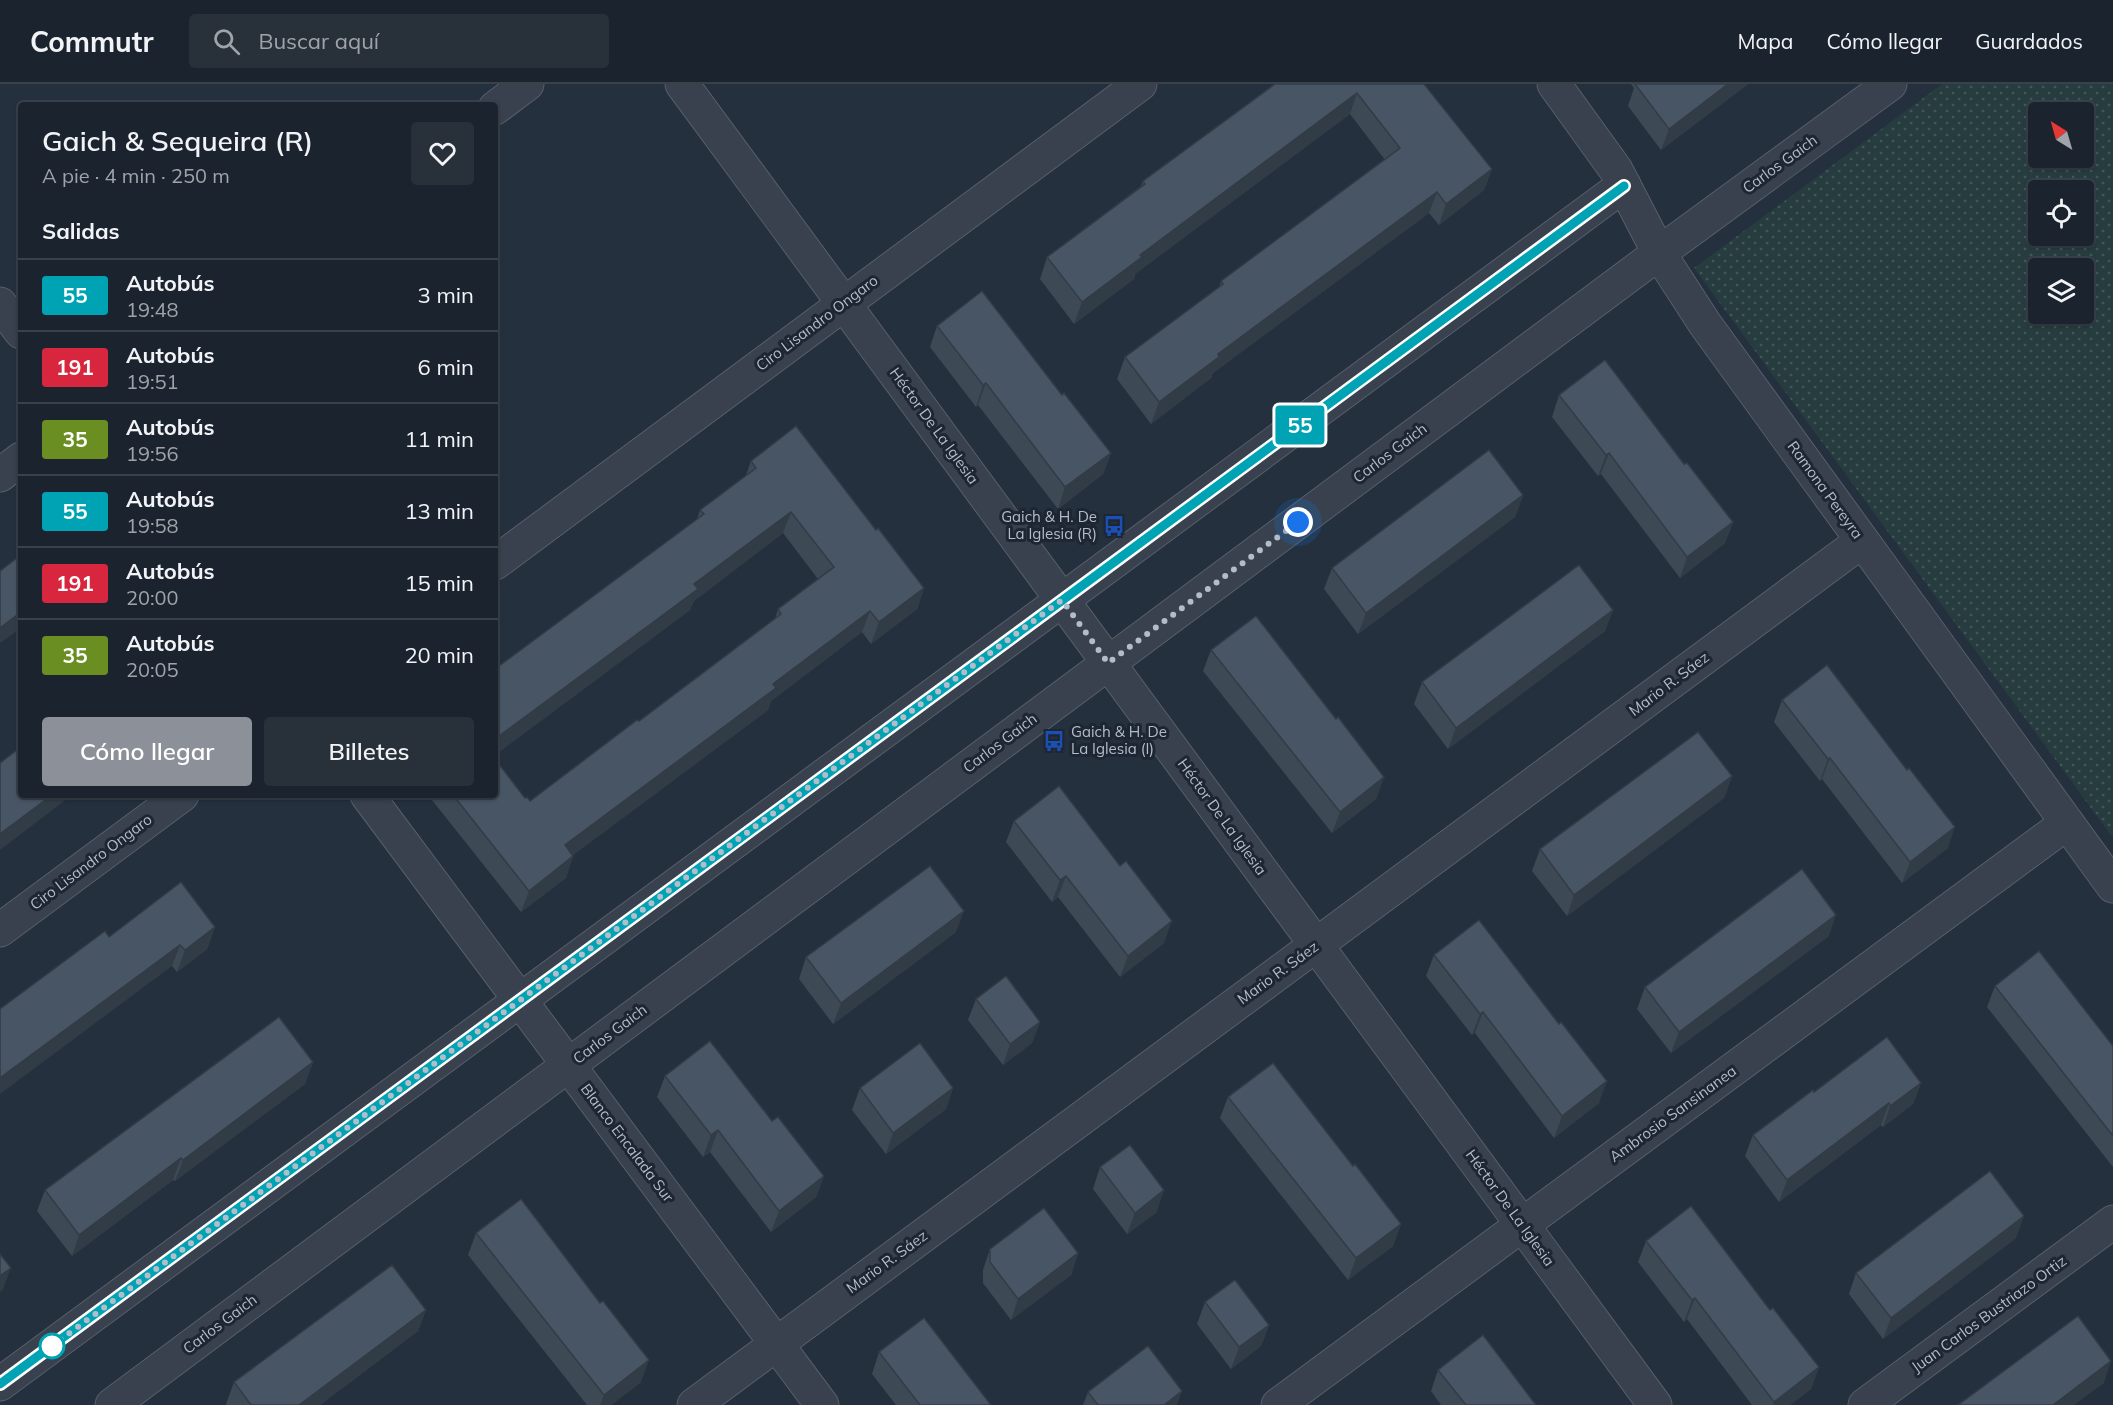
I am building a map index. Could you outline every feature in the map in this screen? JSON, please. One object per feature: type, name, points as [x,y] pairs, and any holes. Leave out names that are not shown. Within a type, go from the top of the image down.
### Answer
[{"type":"street","points":[[498,106],[528,84]]},
{"type":"street","name":"Héctor De La Iglesia","points":[[682,84],[1655,1405]]},
{"type":"street","name":"Ciro Lisandro Ongaro","points":[[498,561],[1140,84]]},
{"type":"street","name":"Ramona Pereyra","points":[[1554,84],[1607,156],[1659,253],[1705,324],[2113,886]]},
{"type":"street","name":"Carlos Gaich","points":[[112,1405],[1659,253],[1890,84]]},
{"type":"street","points":[[0,1384],[1624,186]]},
{"type":"street","points":[[0,304],[18,328]]},
{"type":"street","points":[[0,475],[18,461]]},
{"type":"street","name":"Mario R. Sáez","points":[[694,1405],[1862,541]]},
{"type":"street","name":"Ciro Lisandro Ongaro","points":[[0,930],[178,798]]},
{"type":"street","name":"Blanco Encalada Sur","points":[[369,798],[822,1405]]},
{"type":"street","name":"Ambrosio Sansinanea","points":[[1278,1405],[2067,823]]},
{"type":"street","name":"Juan Carlos Bustriazo Ortiz","points":[[1865,1405],[2113,1222]]},
{"type":"green space","points":[[1942,84],[2113,84],[2113,838],[1694,268]]},
{"type":"building","points":[[1275,84],[1424,84],[1492,169],[1446,204],[1437,192],[1218,354],[1219,357],[1159,402],[1125,357],[1223,284],[1221,281],[1400,148],[1357,93],[1140,255],[1142,257],[1082,302],[1047,257],[1145,184],[1143,181]]},
{"type":"building","points":[[1635,84],[1728,84],[1669,129]]},
{"type":"building","points":[[982,291],[1062,395],[1064,393],[1111,453],[1065,487],[986,383],[983,385],[937,326]]},
{"type":"building","points":[[1605,360],[1684,464],[1687,463],[1733,522],[1687,557],[1609,453],[1606,455],[1559,395]]},
{"type":"building","points":[[796,426],[924,588],[879,622],[870,611],[773,684],[776,688],[565,845],[573,856],[529,891],[455,798],[498,798],[498,763],[525,798],[527,797],[530,801],[781,614],[778,609],[834,567],[791,512],[694,584],[698,589],[498,737],[498,667],[704,514],[700,510],[756,468],[751,461]]},
{"type":"building","points":[[1489,450],[1523,495],[1366,613],[1332,568]]},
{"type":"building","points":[[18,557],[18,614],[0,628],[0,571]]},
{"type":"building","points":[[1579,565],[1613,610],[1456,728],[1422,682]]},
{"type":"building","points":[[1256,616],[1384,777],[1340,812],[1211,650]]},
{"type":"building","points":[[1827,665],[1907,770],[1909,768],[1955,827],[1910,862],[1782,700]]},
{"type":"building","points":[[1698,732],[1732,776],[1574,895],[1540,849]]},
{"type":"building","points":[[18,749],[18,798],[48,798],[0,834],[0,763]]},
{"type":"building","points":[[1059,786],[1120,866],[1126,861],[1172,921],[1128,956],[1066,876],[1060,880],[1014,821]]},
{"type":"building","points":[[930,866],[964,911],[841,1003],[806,957]]},
{"type":"building","points":[[1802,869],[1836,915],[1679,1032],[1645,987]]},
{"type":"building","points":[[181,882],[215,927],[185,950],[180,945],[0,1078],[0,1009],[105,931],[109,937]]},
{"type":"building","points":[[1479,920],[1559,1024],[1561,1022],[1607,1081],[1562,1116],[1483,1012],[1480,1014],[1434,955]]},
{"type":"building","points":[[2039,951],[2113,1046],[2113,1136],[1995,986]]},
{"type":"building","points":[[1006,976],[1040,1022],[1010,1044],[976,999]]},
{"type":"building","points":[[279,1017],[313,1062],[79,1235],[45,1190]]},
{"type":"building","points":[[1887,1037],[1921,1083],[1890,1106],[1889,1103],[1787,1180],[1753,1135]]},
{"type":"building","points":[[710,1041],[772,1121],[778,1117],[824,1176],[779,1211],[718,1130],[711,1135],[665,1076]]},
{"type":"building","points":[[920,1043],[953,1088],[893,1133],[860,1088]]},
{"type":"building","points":[[1273,1063],[1401,1224],[1356,1258],[1228,1097]]},
{"type":"building","points":[[1130,1145],[1164,1190],[1135,1213],[1100,1167]]},
{"type":"building","points":[[1990,1171],[2024,1216],[1891,1318],[1856,1273]]},
{"type":"building","points":[[521,1199],[600,1303],[603,1301],[649,1360],[604,1395],[476,1233]]},
{"type":"building","points":[[1691,1206],[1770,1310],[1773,1308],[1819,1367],[1774,1402],[1695,1298],[1692,1300],[1646,1241]]},
{"type":"building","points":[[1044,1208],[1078,1253],[1018,1299],[990,1262],[990,1249]]},
{"type":"building","points":[[0,1254],[11,1268],[0,1276]]},
{"type":"building","points":[[392,1265],[426,1310],[299,1405],[251,1405],[234,1382]]},
{"type":"building","points":[[1235,1280],[1269,1325],[1239,1347],[1205,1302]]},
{"type":"building","points":[[2078,1316],[2111,1361],[2053,1405],[1958,1405]]},
{"type":"building","points":[[924,1318],[991,1405],[920,1405],[879,1352]]},
{"type":"building","points":[[1483,1335],[1536,1405],[1466,1405],[1438,1370]]},
{"type":"building","points":[[1148,1346],[1182,1391],[1164,1405],[1098,1405],[1088,1392]]},
{"type":"bus line","name":"55","points":[[0,1384],[1624,186]]},
{"type":"place","name":"Gaich & H. De La Iglesia (R)","points":[[1114,526]]},
{"type":"place","name":"Gaich & H. De La Iglesia (I)","points":[[1054,741]]},
{"type":"route","points":[[52,1346],[1062,600],[1108,663],[1298,522]]}]
